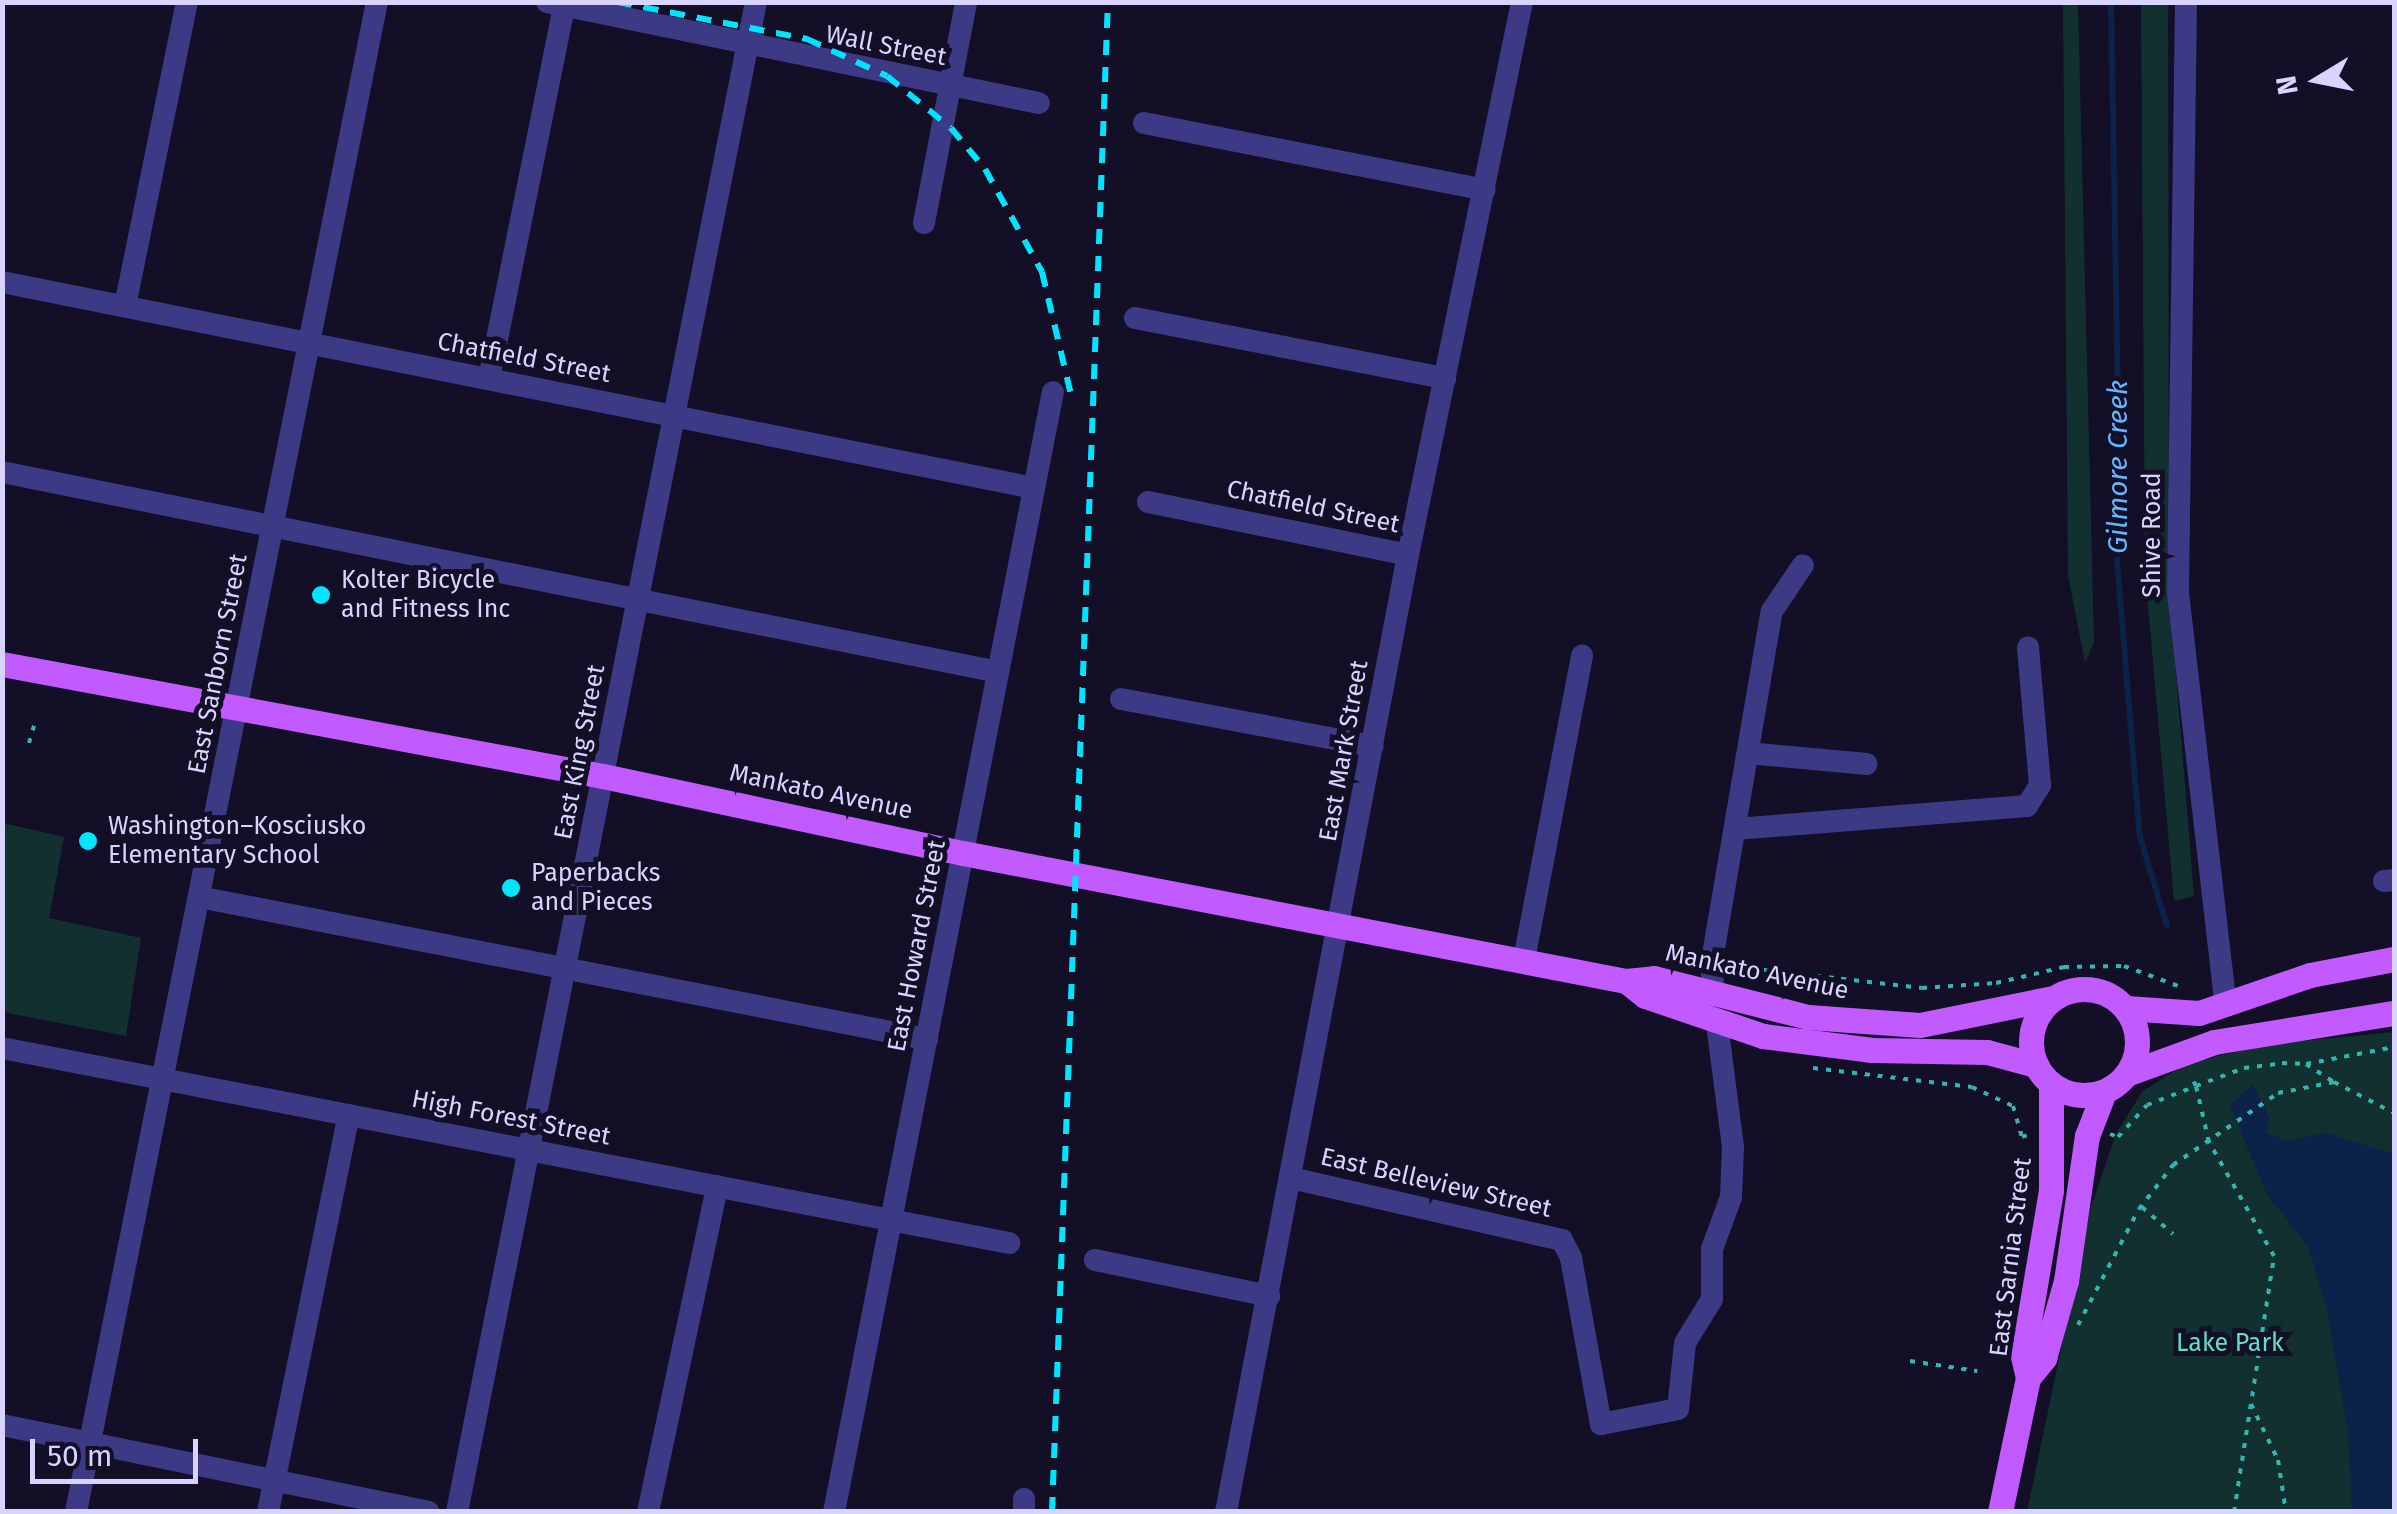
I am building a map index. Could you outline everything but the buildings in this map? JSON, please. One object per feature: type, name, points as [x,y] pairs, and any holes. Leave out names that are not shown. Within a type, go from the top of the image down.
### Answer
[{"type":"main road","name":"Mankato Avenue","points":[[2,664],[236,712],[603,776],[963,853],[1340,922],[1626,981],[1654,978],[1714,994],[1874,1025],[1966,1020],[2088,988],[2126,1008],[2181,1015],[2226,1005],[2310,975],[2394,959]]},
{"type":"main road","name":"Mankato Avenue","points":[[1626,981],[1645,996],[1717,1024],[1817,1044],[1987,1052],[2043,1074],[2076,1096],[2104,1092]]},
{"type":"main road","points":[[2043,1074],[2033,1027],[2052,998]]},
{"type":"main road","points":[[2126,1008],[2136,1040],[2129,1073]]},
{"type":"main road","points":[[2104,1092],[2129,1073],[2214,1042],[2394,1013]]},
{"type":"main road","name":"East Sarnia Street","points":[[2000,1512],[2028,1378],[2023,1356],[2052,1190],[2043,1074]]},
{"type":"main road","name":"East Sarnia Street","points":[[2028,1378],[2044,1358],[2053,1327],[2075,1238],[2087,1136],[2104,1092]]},
{"type":"street","points":[[126,306],[187,2]]},
{"type":"street","name":"East Sanborn Street","points":[[76,1512],[377,2]]},
{"type":"street","name":"East King Street","points":[[458,1512],[756,2]]},
{"type":"street","points":[[924,223],[966,2]]},
{"type":"street","name":"East Mark Street","points":[[1226,1512],[1408,555],[1522,2]]},
{"type":"street","name":"Shive Road","points":[[2186,2],[2178,594],[2226,1005]]},
{"type":"street","points":[[489,379],[559,4]]},
{"type":"street","name":"Wall Street","points":[[559,4],[1039,104]]},
{"type":"street","points":[[1144,123],[1484,190]]},
{"type":"street","name":"Chatfield Street","points":[[2,282],[1034,488]]},
{"type":"street","points":[[1135,318],[1445,378]]},
{"type":"street","name":"East Howard Street","points":[[834,1512],[1053,392]]},
{"type":"street","points":[[2,472],[998,672]]},
{"type":"street","name":"Chatfield Street","points":[[1148,502],[1408,555]]},
{"type":"street","points":[[1714,994],[1711,966],[1772,611],[1804,565]]},
{"type":"street","points":[[1735,828],[2027,806],[2040,785],[2028,648]]},
{"type":"street","points":[[1524,960],[1582,655]]},
{"type":"street","points":[[1121,699],[1373,746]]},
{"type":"street","points":[[1748,754],[1866,764]]},
{"type":"street","points":[[199,897],[927,1039]]},
{"type":"street","name":"East Belleview Street","points":[[1292,1178],[1562,1240],[1571,1258],[1600,1424],[1678,1408],[1686,1343],[1712,1298],[1712,1249],[1730,1197],[1733,1147],[1717,1024]]},
{"type":"street","name":"High Forest Street","points":[[2,1048],[1010,1244]]},
{"type":"street","points":[[268,1512],[350,1115]]},
{"type":"street","points":[[648,1512],[717,1186]]},
{"type":"street","points":[[1094,1260],[1269,1296]]},
{"type":"street","points":[[2,1425],[428,1512]]},
{"type":"path","points":[[28,743],[36,722]]},
{"type":"path","points":[[1738,968],[1922,988],[1996,983],[2064,968],[2124,966],[2182,984]]},
{"type":"path","points":[[2118,1137],[2147,1105],[2244,1068],[2306,1064],[2394,1047]]},
{"type":"path","points":[[2306,1064],[2394,1113]]},
{"type":"path","points":[[1801,1066],[1972,1087],[2013,1106],[2022,1137]]},
{"type":"path","points":[[2053,1327],[2083,1322],[2142,1206],[2173,1165],[2278,1093],[2334,1082]]},
{"type":"path","points":[[2196,1086],[2208,1142],[2274,1256],[2234,1512]]},
{"type":"path","points":[[2142,1206],[2172,1234]]},
{"type":"path","points":[[1910,1361],[1977,1371]]},
{"type":"path","points":[[2252,1404],[2278,1460],[2286,1512]]},
{"type":"green space","points":[[2063,3],[2078,3],[2094,642],[2085,663],[2068,575]]},
{"type":"green space","points":[[2141,3],[2168,3],[2169,586],[2194,896],[2174,901],[2145,571]]},
{"type":"green space","points":[[3,823],[64,837],[49,918],[141,938],[126,1036],[3,1012]]},
{"type":"green space","name":"Lake Park","points":[[2394,1032],[2394,1511],[2027,1512],[2090,1210],[2116,1134],[2142,1092],[2185,1064],[2270,1044]]},
{"type":"water","points":[[2253,1084],[2270,1119],[2266,1133],[2289,1141],[2326,1133],[2394,1154],[2394,1511],[2352,1511],[2348,1431],[2327,1310],[2308,1247],[2267,1194],[2230,1106]]},
{"type":"waterway","name":"Gilmore Creek","points":[[2111,2],[2118,393],[2113,511],[2140,837],[2167,926]]},
{"type":"railway","points":[[617,2],[807,39],[887,76],[951,128],[985,169],[1042,272],[1072,399]]},
{"type":"railway","points":[[1052,1512],[1108,2]]},
{"type":"place","name":"Kolter Bicycle and Fitness Inc","points":[[321,595]]},
{"type":"place","name":"Washington–Kosciusko Elementary School","points":[[88,841]]},
{"type":"place","name":"Paperbacks and Pieces","points":[[511,888]]}]
